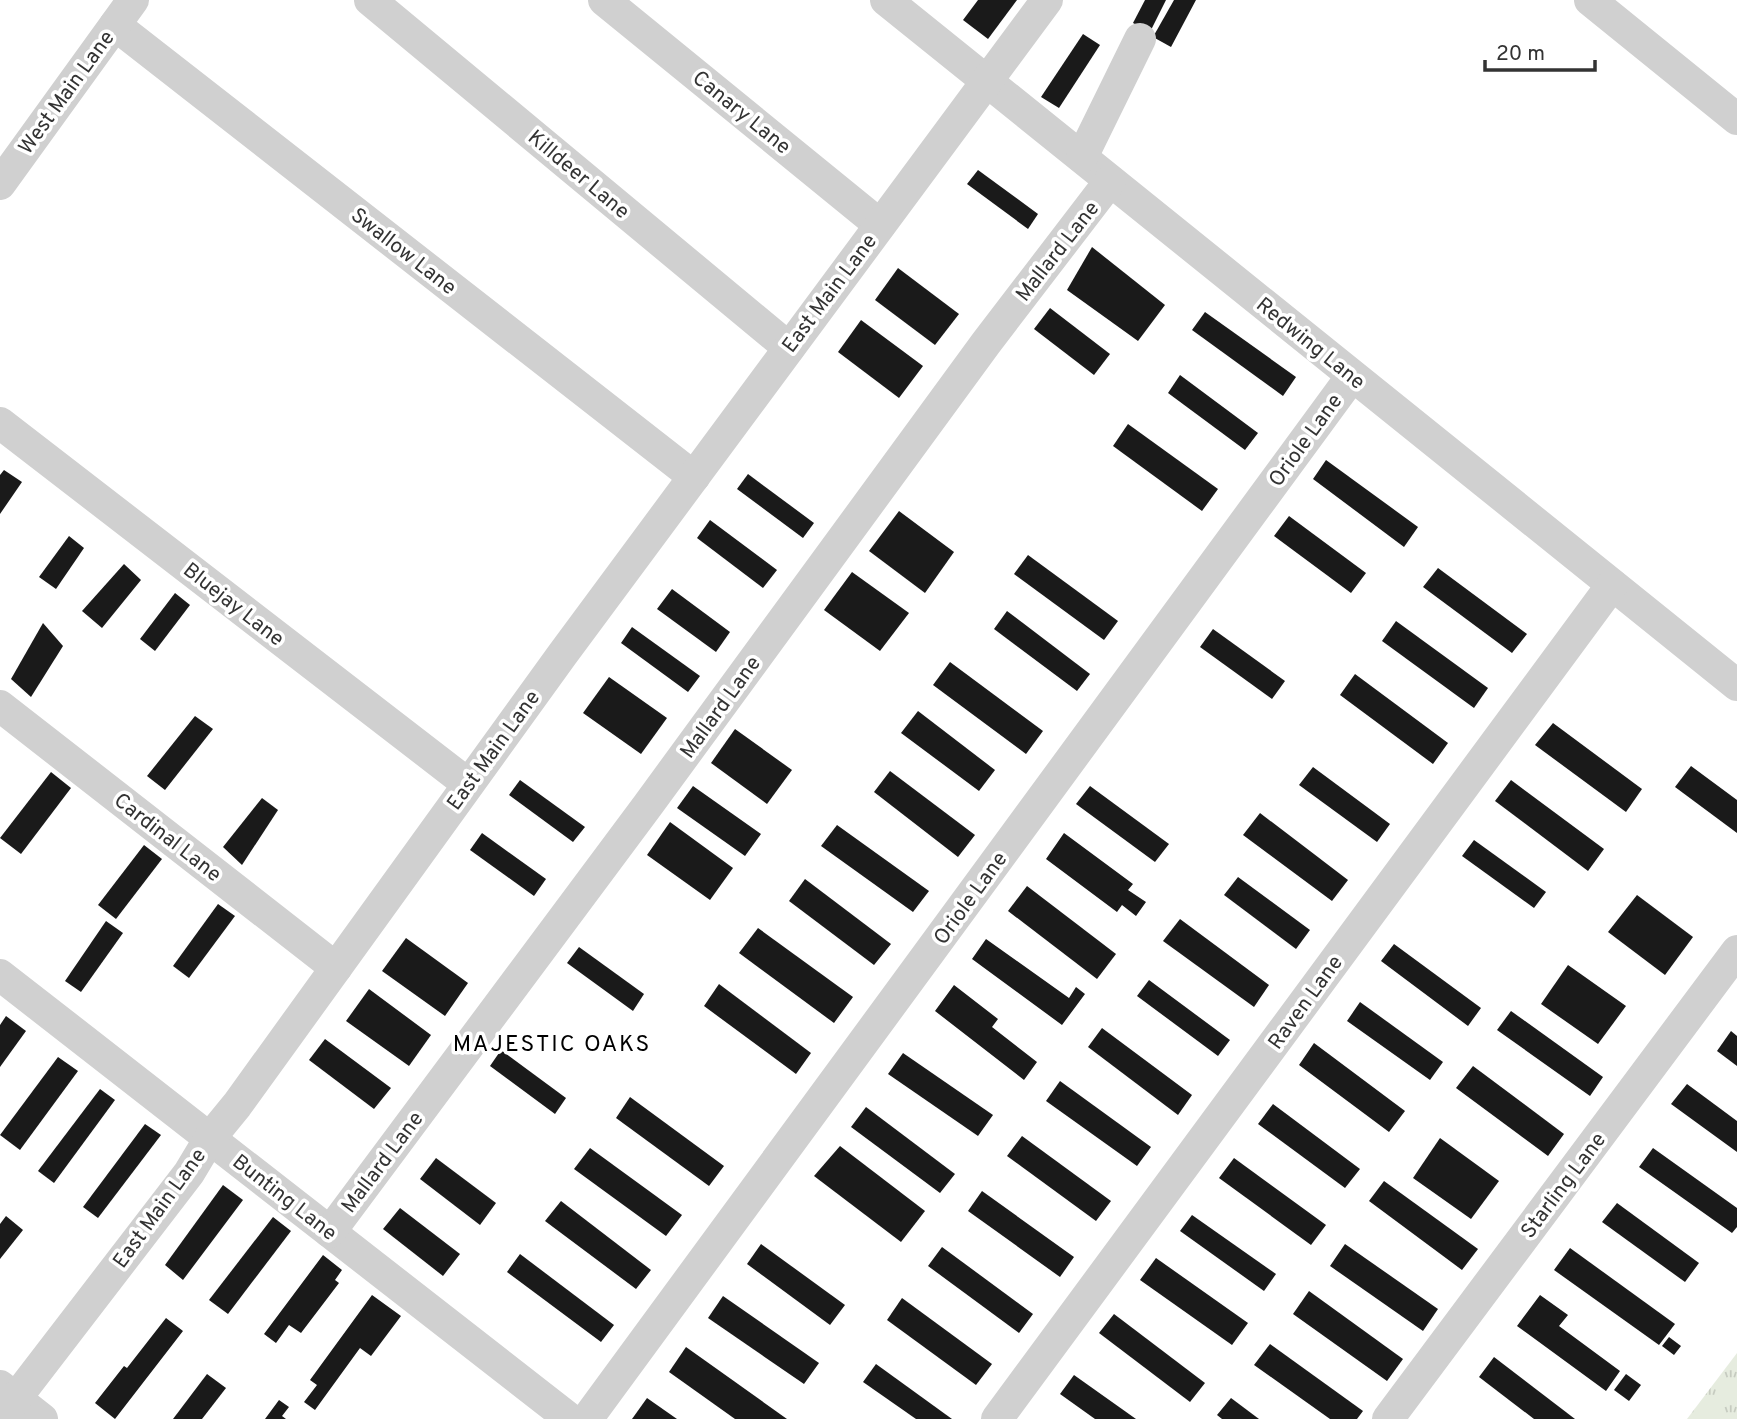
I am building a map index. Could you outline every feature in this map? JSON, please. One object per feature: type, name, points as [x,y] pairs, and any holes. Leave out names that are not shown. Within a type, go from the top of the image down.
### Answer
[{"type":"street","name":"Killdeer Lane","points":[[370,0],[789,348]]},
{"type":"street","name":"Canary Lane","points":[[604,0],[880,225]]},
{"type":"street","name":"Redwing Lane","points":[[886,0],[1737,685]]},
{"type":"street","name":"East Main Lane","points":[[5,1401],[189,1173],[209,1138],[237,1105],[468,784],[1046,0]]},
{"type":"street","points":[[1590,0],[1737,119]]},
{"type":"street","name":"West Main Lane","points":[[0,184],[124,12]]},
{"type":"street","name":"Swallow Lane","points":[[124,12],[694,477]]},
{"type":"street","points":[[1082,157],[1140,39]]},
{"type":"street","name":"Mallard Lane","points":[[330,1232],[648,805],[986,343],[1110,181]]},
{"type":"street","name":"Oriole Lane","points":[[587,1419],[1352,376]]},
{"type":"street","name":"Bluejay Lane","points":[[0,424],[468,784]]},
{"type":"street","name":"Raven Lane","points":[[997,1419],[1612,585]]},
{"type":"street","name":"Cardinal Lane","points":[[0,706],[336,968]]},
{"type":"street","name":"Starling Lane","points":[[1388,1419],[1737,951]]},
{"type":"street","name":"Bunting Lane","points":[[0,975],[570,1419]]},
{"type":"street","points":[[5,1401],[42,1419]]},
{"type":"green space","points":[[1737,1353],[1737,1419],[1687,1419]]},
{"type":"building","points":[[978,0],[1017,0],[988,39],[963,20]]},
{"type":"building","points":[[1145,0],[1166,0],[1150,32],[1133,23]]},
{"type":"building","points":[[1174,0],[1196,0],[1171,47],[1153,37]]},
{"type":"building","points":[[1083,34],[1100,45],[1059,108],[1041,97]]},
{"type":"building","points":[[978,170],[1038,214],[1028,229],[967,184]]},
{"type":"building","points":[[1092,247],[1165,305],[1138,341],[1067,290]]},
{"type":"building","points":[[898,268],[959,314],[935,345],[875,300]]},
{"type":"building","points":[[1050,308],[1110,354],[1094,375],[1034,329]]},
{"type":"building","points":[[1205,312],[1296,377],[1283,396],[1192,330]]},
{"type":"building","points":[[861,320],[923,366],[899,398],[838,352]]},
{"type":"building","points":[[1180,375],[1258,433],[1245,450],[1168,393]]},
{"type":"building","points":[[1128,424],[1218,489],[1202,511],[1113,446]]},
{"type":"building","points":[[1326,460],[1418,527],[1404,547],[1313,479]]},
{"type":"building","points":[[4,470],[22,482],[0,514],[0,475]]},
{"type":"building","points":[[748,474],[814,523],[803,538],[737,489]]},
{"type":"building","points":[[899,511],[954,552],[925,593],[869,551]]},
{"type":"building","points":[[1289,516],[1366,573],[1351,593],[1274,536]]},
{"type":"building","points":[[710,520],[777,570],[763,588],[697,538]]},
{"type":"building","points":[[69,536],[84,548],[56,589],[39,577]]},
{"type":"building","points":[[1028,555],[1118,621],[1104,640],[1014,574]]},
{"type":"building","points":[[124,564],[141,580],[102,628],[82,611]]},
{"type":"building","points":[[1438,568],[1527,634],[1512,653],[1423,587]]},
{"type":"building","points":[[852,572],[909,613],[880,651],[824,610]]},
{"type":"building","points":[[672,589],[730,632],[716,652],[657,609]]},
{"type":"building","points":[[175,593],[190,605],[155,651],[140,639]]},
{"type":"building","points":[[1007,611],[1090,674],[1077,691],[994,629]]},
{"type":"building","points":[[1396,621],[1488,688],[1474,708],[1382,641]]},
{"type":"building","points":[[43,623],[63,646],[31,697],[11,679]]},
{"type":"building","points":[[632,627],[700,676],[688,692],[621,643]]},
{"type":"building","points":[[1213,629],[1285,681],[1272,699],[1200,647]]},
{"type":"building","points":[[950,662],[1043,731],[1026,754],[933,685]]},
{"type":"building","points":[[1355,674],[1448,743],[1433,764],[1340,695]]},
{"type":"building","points":[[609,677],[667,718],[641,754],[583,713]]},
{"type":"building","points":[[918,711],[995,770],[979,791],[901,733]]},
{"type":"building","points":[[195,716],[213,729],[165,790],[147,776]]},
{"type":"building","points":[[1553,723],[1642,789],[1626,812],[1535,745]]},
{"type":"building","points":[[735,729],[792,770],[767,804],[711,763]]},
{"type":"building","points":[[1691,766],[1737,800],[1737,833],[1675,787]]},
{"type":"building","points":[[1313,767],[1390,824],[1377,842],[1299,785]]},
{"type":"building","points":[[890,771],[975,835],[958,857],[874,792]]},
{"type":"building","points":[[51,772],[71,788],[21,854],[0,838]]},
{"type":"building","points":[[520,780],[585,827],[573,842],[509,795]]},
{"type":"building","points":[[1511,780],[1604,849],[1588,871],[1495,801]]},
{"type":"building","points":[[693,786],[761,834],[745,856],[677,808]]},
{"type":"building","points":[[1090,786],[1169,844],[1155,862],[1076,804]]},
{"type":"building","points":[[262,798],[278,810],[242,865],[223,847]]},
{"type":"building","points":[[1260,813],[1348,880],[1332,901],[1243,835]]},
{"type":"building","points":[[670,822],[733,868],[710,900],[647,855]]},
{"type":"building","points":[[837,825],[929,891],[913,912],[821,846]]},
{"type":"building","points":[[482,833],[546,879],[534,896],[470,850]]},
{"type":"building","points":[[1064,833],[1133,884],[1128,890],[1146,902],[1136,916],[1122,905],[1117,912],[1046,859]]},
{"type":"building","points":[[1474,840],[1546,892],[1534,908],[1462,856]]},
{"type":"building","points":[[144,845],[162,859],[116,919],[98,905]]},
{"type":"building","points":[[1238,877],[1310,930],[1296,949],[1224,895]]},
{"type":"building","points":[[805,879],[891,944],[874,965],[789,901]]},
{"type":"building","points":[[1027,886],[1116,954],[1097,979],[1008,911]]},
{"type":"building","points":[[1637,895],[1693,937],[1665,975],[1608,932]]},
{"type":"building","points":[[218,904],[235,916],[189,978],[173,966]]},
{"type":"building","points":[[1180,919],[1269,985],[1254,1007],[1163,941]]},
{"type":"building","points":[[106,921],[123,933],[81,992],[65,981]]},
{"type":"building","points":[[758,928],[853,997],[834,1023],[739,953]]},
{"type":"building","points":[[406,938],[468,983],[445,1016],[382,971]]},
{"type":"building","points":[[986,939],[1069,998],[1076,987],[1085,994],[1062,1025],[972,959]]},
{"type":"building","points":[[1394,944],[1481,1008],[1468,1026],[1381,961]]},
{"type":"building","points":[[579,947],[644,994],[633,1011],[567,963]]},
{"type":"building","points":[[1568,965],[1626,1006],[1598,1044],[1541,1004]]},
{"type":"building","points":[[1149,980],[1230,1040],[1218,1056],[1137,996]]},
{"type":"building","points":[[719,984],[811,1053],[796,1074],[704,1006]]},
{"type":"building","points":[[954,985],[998,1019],[992,1027],[1037,1062],[1024,1080],[935,1011]]},
{"type":"building","points":[[369,989],[431,1035],[409,1066],[346,1021]]},
{"type":"building","points":[[1360,1002],[1443,1062],[1430,1080],[1347,1021]]},
{"type":"building","points":[[1511,1011],[1603,1077],[1590,1096],[1497,1030]]},
{"type":"building","points":[[6,1016],[26,1031],[0,1067],[0,1025]]},
{"type":"building","points":[[1102,1028],[1192,1095],[1178,1115],[1088,1047]]},
{"type":"building","points":[[1731,1031],[1737,1036],[1737,1066],[1717,1051]]},
{"type":"building","points":[[325,1039],[391,1088],[374,1109],[309,1060]]},
{"type":"building","points":[[1314,1043],[1405,1111],[1389,1132],[1299,1065]]},
{"type":"building","points":[[501,1050],[566,1098],[555,1114],[490,1066]]},
{"type":"building","points":[[903,1053],[993,1115],[978,1136],[888,1074]]},
{"type":"building","points":[[58,1057],[78,1071],[20,1150],[0,1135]]},
{"type":"building","points":[[1473,1066],[1564,1134],[1548,1156],[1456,1088]]},
{"type":"building","points":[[1060,1081],[1151,1147],[1137,1166],[1046,1101]]},
{"type":"building","points":[[1687,1084],[1737,1121],[1737,1152],[1671,1104]]},
{"type":"building","points":[[100,1089],[115,1100],[54,1183],[38,1171]]},
{"type":"building","points":[[630,1097],[724,1166],[709,1186],[616,1118]]},
{"type":"building","points":[[1273,1104],[1360,1169],[1345,1188],[1258,1124]]},
{"type":"building","points":[[866,1107],[955,1174],[940,1193],[851,1127]]},
{"type":"building","points":[[145,1124],[161,1135],[98,1218],[83,1207]]},
{"type":"building","points":[[1022,1136],[1111,1201],[1096,1221],[1007,1156]]},
{"type":"building","points":[[1440,1138],[1499,1181],[1471,1219],[1413,1178]]},
{"type":"building","points":[[840,1146],[925,1211],[901,1242],[814,1176]]},
{"type":"building","points":[[590,1148],[682,1215],[666,1236],[574,1169]]},
{"type":"building","points":[[1653,1148],[1737,1208],[1737,1227],[1732,1233],[1639,1167]]},
{"type":"building","points":[[436,1158],[496,1203],[480,1225],[420,1179]]},
{"type":"building","points":[[1234,1158],[1326,1225],[1311,1245],[1219,1178]]},
{"type":"building","points":[[1384,1181],[1478,1249],[1462,1270],[1369,1201]]},
{"type":"building","points":[[223,1185],[243,1200],[183,1280],[165,1265]]},
{"type":"building","points":[[982,1191],[1074,1257],[1060,1277],[968,1211]]},
{"type":"building","points":[[561,1201],[651,1270],[636,1289],[545,1221]]},
{"type":"building","points":[[1617,1203],[1699,1263],[1685,1282],[1602,1222]]},
{"type":"building","points":[[400,1208],[460,1254],[443,1276],[383,1229]]},
{"type":"building","points":[[1192,1215],[1276,1274],[1264,1291],[1180,1231]]},
{"type":"building","points":[[6,1216],[23,1230],[0,1259],[0,1224]]},
{"type":"building","points":[[273,1217],[291,1231],[228,1314],[209,1300]]},
{"type":"building","points":[[761,1244],[845,1305],[830,1325],[747,1264]]},
{"type":"building","points":[[1345,1244],[1438,1309],[1423,1331],[1330,1266]]},
{"type":"building","points":[[942,1247],[1033,1314],[1019,1333],[928,1266]]},
{"type":"building","points":[[1570,1248],[1675,1324],[1659,1345],[1554,1270]]},
{"type":"building","points":[[520,1254],[614,1325],[601,1342],[507,1272]]},
{"type":"building","points":[[323,1255],[342,1270],[335,1280],[339,1283],[301,1333],[289,1325],[276,1343],[264,1334]]},
{"type":"building","points":[[1156,1258],[1248,1323],[1232,1345],[1140,1280]]},
{"type":"building","points":[[1309,1291],[1403,1359],[1387,1381],[1293,1314]]},
{"type":"building","points":[[372,1295],[401,1316],[371,1356],[360,1348],[315,1410],[304,1402],[317,1385],[310,1380]]},
{"type":"building","points":[[1540,1295],[1568,1315],[1559,1326],[1620,1371],[1606,1391],[1517,1326]]},
{"type":"building","points":[[723,1296],[819,1363],[804,1384],[708,1318]]},
{"type":"building","points":[[902,1298],[992,1364],[976,1385],[887,1320]]},
{"type":"building","points":[[1114,1314],[1205,1383],[1190,1402],[1099,1333]]},
{"type":"building","points":[[166,1318],[183,1331],[115,1419],[95,1403],[124,1366],[127,1368]]},
{"type":"building","points":[[1669,1337],[1681,1346],[1674,1355],[1662,1346]]},
{"type":"building","points":[[1270,1344],[1363,1411],[1357,1419],[1330,1419],[1254,1365]]},
{"type":"building","points":[[686,1347],[787,1419],[735,1419],[669,1372]]},
{"type":"building","points":[[1494,1357],[1575,1419],[1534,1419],[1479,1377]]},
{"type":"building","points":[[876,1364],[952,1419],[916,1419],[863,1382]]},
{"type":"building","points":[[207,1374],[226,1388],[202,1419],[173,1419]]},
{"type":"building","points":[[1626,1374],[1641,1385],[1629,1401],[1614,1390]]},
{"type":"building","points":[[1074,1375],[1136,1419],[1095,1419],[1060,1394]]},
{"type":"building","points":[[647,1398],[677,1419],[632,1419]]},
{"type":"building","points":[[1231,1398],[1259,1419],[1222,1419],[1217,1415]]},
{"type":"building","points":[[279,1400],[289,1407],[282,1416],[286,1419],[265,1419]]},
{"type":"district","name":"MAJESTIC OAKS","points":[[552,1043]]}]
